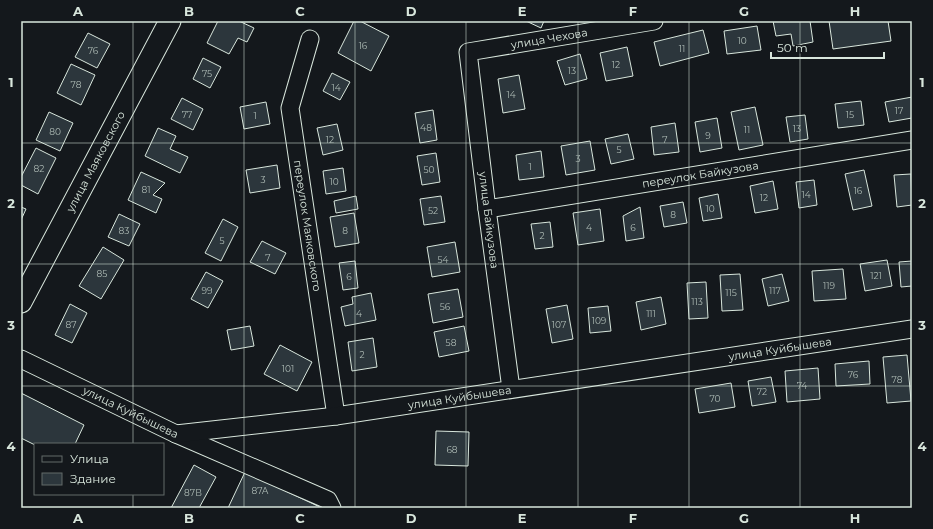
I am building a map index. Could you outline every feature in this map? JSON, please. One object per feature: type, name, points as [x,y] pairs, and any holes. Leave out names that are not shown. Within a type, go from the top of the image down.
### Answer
[{"type":"main road","name":"улица Маяковского","points":[[21,302],[170,21]]},
{"type":"street","name":"улица Чехова","points":[[468,52],[654,21]]},
{"type":"street","name":"переулок Маяковского","points":[[310,39],[290,108],[336,416]]},
{"type":"street","name":"улица Байкузова","points":[[468,52],[487,209],[512,389]]},
{"type":"street","name":"переулок Байкузова","points":[[487,209],[912,140]]},
{"type":"street","name":"улица Куйбышева","points":[[21,359],[176,434],[336,416],[912,329]]},
{"type":"street","points":[[176,434],[328,500],[332,508]]},
{"type":"building","points":[[218,21],[239,21],[254,28],[247,42],[238,38],[229,54],[207,43]]},
{"type":"building","points":[[354,21],[360,21],[389,36],[371,71],[338,53]]},
{"type":"building","points":[[526,21],[544,21],[541,28]]},
{"type":"building","points":[[773,21],[810,21],[813,42],[793,46],[791,34],[776,36]]},
{"type":"building","points":[[829,21],[888,21],[891,41],[833,49]]},
{"type":"building","points":[[757,26],[761,50],[727,54],[724,31]]},
{"type":"building","points":[[703,30],[709,53],[660,66],[654,42]]},
{"type":"building","points":[[88,33],[110,44],[97,68],[75,57]]},
{"type":"building","points":[[627,47],[633,76],[606,81],[600,53]]},
{"type":"building","points":[[580,54],[587,79],[565,85],[557,61]]},
{"type":"building","points":[[203,58],[221,67],[210,88],[193,79]]},
{"type":"building","points":[[71,64],[95,75],[81,105],[57,93]]},
{"type":"building","points":[[332,73],[350,82],[340,100],[323,91]]},
{"type":"building","points":[[519,75],[525,109],[503,113],[498,79]]},
{"type":"building","points":[[912,97],[912,118],[889,122],[885,102]]},
{"type":"building","points":[[182,98],[203,109],[193,130],[171,119]]},
{"type":"building","points":[[861,101],[864,125],[838,128],[835,104]]},
{"type":"building","points":[[266,102],[270,124],[244,129],[240,107]]},
{"type":"building","points":[[755,107],[763,145],[739,150],[731,112]]},
{"type":"building","points":[[433,110],[437,140],[420,143],[415,113]]},
{"type":"building","points":[[49,112],[73,123],[60,151],[36,140]]},
{"type":"building","points":[[805,115],[808,139],[790,142],[786,117]]},
{"type":"building","points":[[717,118],[722,148],[700,152],[695,122]]},
{"type":"building","points":[[675,123],[679,152],[654,155],[651,127]]},
{"type":"building","points":[[337,124],[343,150],[323,155],[317,128]]},
{"type":"building","points":[[158,128],[176,136],[170,149],[188,157],[180,173],[145,156]]},
{"type":"building","points":[[628,134],[634,159],[611,164],[605,139]]},
{"type":"building","points":[[590,141],[595,170],[566,175],[561,146]]},
{"type":"building","points":[[36,148],[56,158],[38,194],[21,185],[21,177]]},
{"type":"building","points":[[541,151],[544,177],[519,180],[516,155]]},
{"type":"building","points":[[436,153],[440,182],[422,185],[417,156]]},
{"type":"building","points":[[277,165],[280,188],[250,193],[246,170]]},
{"type":"building","points":[[343,168],[346,191],[326,194],[323,171]]},
{"type":"building","points":[[864,170],[872,206],[853,210],[845,174]]},
{"type":"building","points":[[141,172],[165,183],[153,195],[162,199],[156,213],[128,200]]},
{"type":"building","points":[[911,174],[912,205],[897,207],[894,175]]},
{"type":"building","points":[[814,180],[817,205],[799,208],[796,182]]},
{"type":"building","points":[[773,181],[778,209],[755,213],[750,186]]},
{"type":"building","points":[[718,194],[722,218],[703,221],[699,198]]},
{"type":"building","points":[[356,196],[358,209],[336,213],[334,201]]},
{"type":"building","points":[[441,196],[445,222],[424,225],[420,199]]},
{"type":"building","points":[[683,202],[687,223],[664,227],[660,206]]},
{"type":"building","points":[[21,207],[26,209],[21,220]]},
{"type":"building","points":[[640,207],[644,238],[626,241],[623,216]]},
{"type":"building","points":[[600,209],[604,241],[578,245],[573,213]]},
{"type":"building","points":[[354,213],[359,243],[335,247],[330,217]]},
{"type":"building","points":[[119,214],[140,224],[129,246],[108,237]]},
{"type":"building","points":[[223,219],[238,227],[221,261],[205,253]]},
{"type":"building","points":[[550,222],[553,247],[535,249],[531,224]]},
{"type":"building","points":[[262,241],[286,253],[275,274],[250,262]]},
{"type":"building","points":[[455,242],[460,272],[432,277],[427,247]]},
{"type":"building","points":[[103,247],[124,260],[101,299],[79,286]]},
{"type":"building","points":[[887,260],[892,286],[865,291],[860,264]]},
{"type":"building","points":[[355,261],[358,288],[343,290],[339,263]]},
{"type":"building","points":[[912,261],[912,286],[901,287],[899,262]]},
{"type":"building","points":[[843,269],[846,299],[814,301],[812,271]]},
{"type":"building","points":[[206,272],[223,281],[208,308],[191,299]]},
{"type":"building","points":[[740,274],[743,310],[722,311],[720,275]]},
{"type":"building","points":[[782,274],[789,301],[768,306],[762,279]]},
{"type":"building","points":[[706,282],[708,318],[689,319],[687,283]]},
{"type":"building","points":[[458,289],[463,317],[433,323],[428,294]]},
{"type":"building","points":[[371,293],[376,320],[345,326],[341,307],[353,304],[352,297]]},
{"type":"building","points":[[661,297],[666,324],[641,330],[636,302]]},
{"type":"building","points":[[70,304],[87,313],[72,343],[55,335]]},
{"type":"building","points":[[567,305],[573,339],[552,343],[546,309]]},
{"type":"building","points":[[608,306],[611,331],[590,333],[588,308]]},
{"type":"building","points":[[250,326],[254,346],[231,350],[227,330]]},
{"type":"building","points":[[464,326],[469,351],[439,357],[434,332]]},
{"type":"building","points":[[373,338],[377,367],[352,371],[348,342]]},
{"type":"building","points":[[280,345],[312,362],[297,391],[264,374]]},
{"type":"building","points":[[907,355],[911,401],[887,403],[883,357]]},
{"type":"building","points":[[869,361],[870,384],[836,386],[835,364]]},
{"type":"building","points":[[818,368],[820,399],[787,402],[785,371]]},
{"type":"building","points":[[771,377],[776,402],[752,406],[748,381]]},
{"type":"building","points":[[731,383],[735,407],[699,413],[695,389]]},
{"type":"building","points":[[21,393],[84,425],[75,443],[34,443],[34,444],[21,438]]},
{"type":"building","points":[[436,431],[469,432],[468,466],[435,465]]},
{"type":"building","points":[[194,465],[216,477],[199,508],[171,508]]},
{"type":"building","points":[[245,472],[322,508],[228,508]]}]
